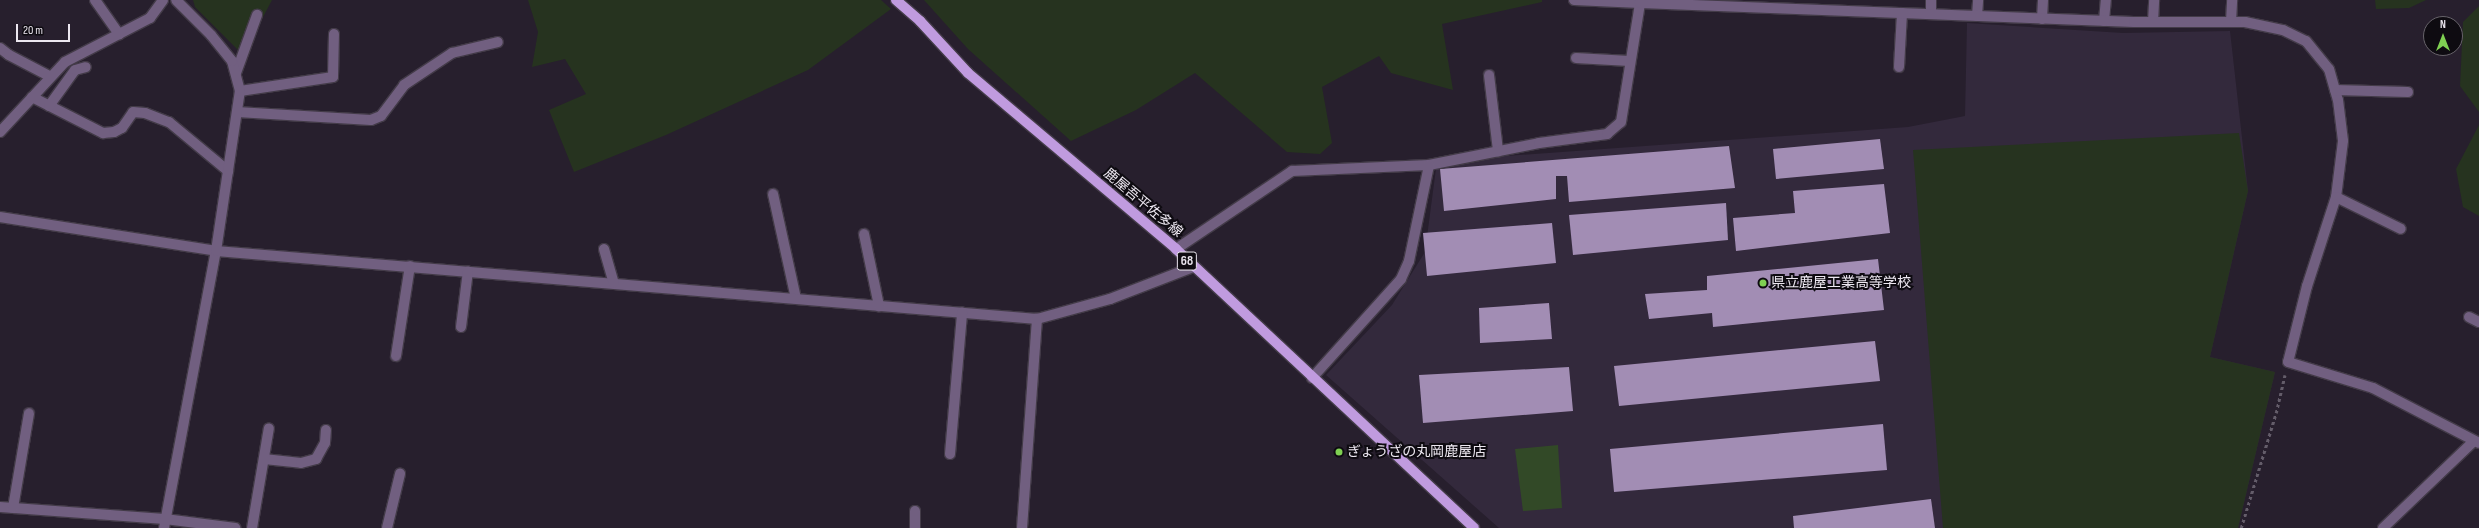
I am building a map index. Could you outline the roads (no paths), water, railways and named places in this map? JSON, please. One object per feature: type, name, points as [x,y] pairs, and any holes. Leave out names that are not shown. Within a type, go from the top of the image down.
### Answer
[{"type":"main road","name":"鹿屋吾平佐多線","points":[[896,0],[920,21],[968,73],[1176,249],[1193,267],[1474,528]]},
{"type":"street","points":[[95,0],[119,34]]},
{"type":"street","points":[[0,132],[65,62],[150,18],[163,0]]},
{"type":"street","points":[[164,524],[216,251],[240,91],[232,61],[211,35],[176,0]]},
{"type":"street","points":[[1574,0],[1763,4],[1902,13],[2042,19],[2153,22],[2245,22],[2283,30],[2306,42],[2329,69],[2335,90],[2343,141],[2336,196],[2307,286],[2288,362],[2373,388],[2477,442],[2383,528]]},
{"type":"street","points":[[1931,0],[1931,14]]},
{"type":"street","points":[[1977,16],[1978,0]]},
{"type":"street","points":[[2042,19],[2043,0]]},
{"type":"street","points":[[2104,21],[2106,0]]},
{"type":"street","points":[[2153,22],[2154,0]]},
{"type":"street","points":[[2231,22],[2232,0]]},
{"type":"street","points":[[1176,249],[1292,171],[1429,165],[1498,151],[1607,134],[1621,122],[1629,61],[1640,1]]},
{"type":"street","points":[[1899,67],[1902,13]]},
{"type":"street","points":[[236,73],[257,15]]},
{"type":"street","points":[[240,91],[333,77],[334,34]]},
{"type":"street","points":[[237,112],[371,120],[381,116],[404,85],[452,53],[498,42]]},
{"type":"street","points":[[0,48],[9,56],[51,77]]},
{"type":"street","points":[[1576,58],[1629,61]]},
{"type":"street","points":[[49,106],[75,70],[86,67]]},
{"type":"street","points":[[1489,75],[1498,151]]},
{"type":"street","points":[[2335,90],[2408,92]]},
{"type":"street","points":[[32,97],[103,133],[114,132],[122,128],[133,112],[145,113],[169,122],[228,171]]},
{"type":"street","points":[[1312,378],[1401,279],[1409,260],[1429,165]]},
{"type":"street","points":[[773,194],[796,299]]},
{"type":"street","points":[[2336,196],[2401,229]]},
{"type":"street","points":[[0,217],[216,251],[1037,319],[1110,299],[1193,267]]},
{"type":"street","points":[[864,234],[879,306]]},
{"type":"street","points":[[604,249],[614,283]]},
{"type":"street","points":[[396,356],[410,266]]},
{"type":"street","points":[[461,328],[468,271]]},
{"type":"street","points":[[950,454],[962,313]]},
{"type":"street","points":[[2469,317],[2479,322]]},
{"type":"street","points":[[1022,528],[1037,319]]},
{"type":"street","points":[[13,508],[29,413]]},
{"type":"street","points":[[252,528],[269,428]]},
{"type":"street","points":[[264,459],[301,463],[316,459],[326,443],[326,430]]},
{"type":"street","points":[[387,528],[400,474]]},
{"type":"street","points":[[0,507],[164,524],[235,528]]},
{"type":"street","points":[[915,511],[915,528]]},
{"type":"place","name":"県立鹿屋工業高等学校","points":[[1763,283]]},
{"type":"place","name":"ぎょうざの丸岡鹿屋店","points":[[1339,452]]}]
